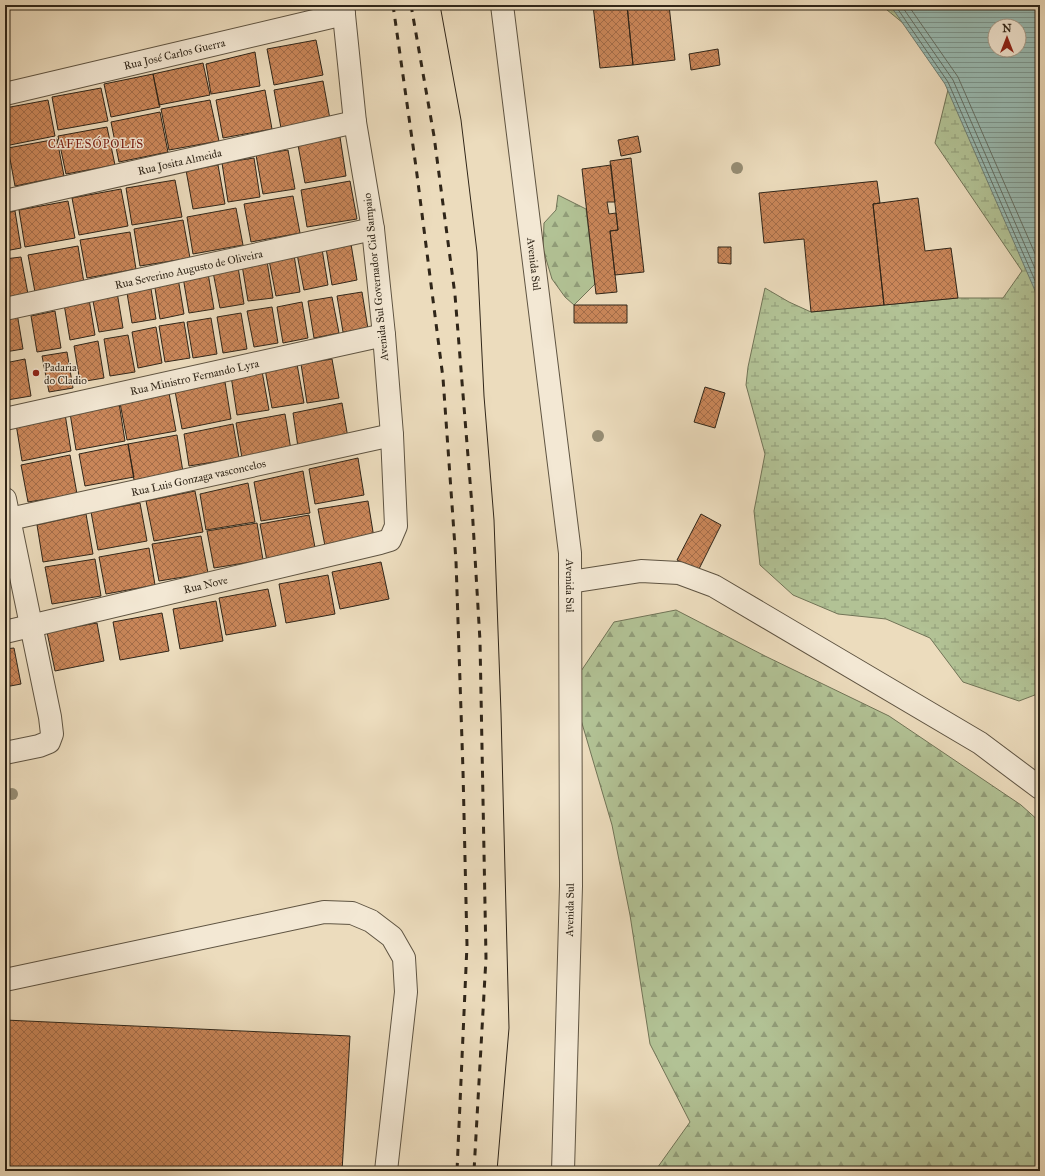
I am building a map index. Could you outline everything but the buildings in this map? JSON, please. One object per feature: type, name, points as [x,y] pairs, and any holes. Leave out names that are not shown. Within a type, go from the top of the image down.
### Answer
[{"type":"street","name":"Avenida Sul","points":[[502,5],[570,552],[571,886],[563,1171]]},
{"type":"street","name":"Rua José Carlos Guerra","points":[[5,94],[343,9]]},
{"type":"street","name":"Avenida Sul Governador Cid Sampaio","points":[[343,9],[355,122],[373,229],[384,335],[392,435],[396,526]]},
{"type":"street","name":"Rua Josita Almeida","points":[[5,201],[355,122]]},
{"type":"street","name":"Rua Severino Augusto de Oliveira","points":[[5,309],[373,229]]},
{"type":"street","name":"Rua Ministro Fernando Lyra","points":[[5,419],[384,335]]},
{"type":"street","name":"Rua Luis Gonzaga vasconcelos","points":[[6,512],[392,435]]},
{"type":"street","points":[[5,753],[39,746],[49,742],[52,734],[31,626],[6,512]]},
{"type":"street","name":"Rua Nove","points":[[5,632],[380,544],[390,540],[396,526]]},
{"type":"street","points":[[570,582],[641,571],[679,573],[714,586],[980,743],[1040,788]]},
{"type":"street","points":[[5,980],[324,912],[352,913],[371,921],[392,937],[404,958],[406,992],[386,1171]]},
{"type":"green space","points":[[881,5],[936,5],[1040,186],[1040,693],[1019,701],[963,682],[930,638],[886,619],[838,614],[793,595],[760,565],[754,511],[765,454],[746,385],[748,367],[765,288],[789,302],[811,312],[958,298],[1003,298],[1022,271],[935,143],[954,65]]},
{"type":"green space","points":[[558,195],[586,209],[595,284],[574,305],[565,297],[552,279],[543,249],[544,223],[556,210]]},
{"type":"green space","points":[[676,610],[765,656],[889,716],[1021,805],[1040,822],[1040,1171],[655,1171],[690,1122],[650,1044],[630,915],[612,825],[571,686],[614,622]]},
{"type":"water","points":[[890,5],[1040,5],[1040,302],[945,84]]},
{"type":"tram line","points":[[440,5],[461,120],[477,252],[484,396],[494,520],[501,713],[509,1028],[497,1171]]},
{"type":"railway","points":[[393,5],[416,167],[443,378],[456,561],[467,945],[457,1171]]},
{"type":"railway","points":[[411,5],[434,136],[455,295],[472,506],[480,641],[486,958],[474,1171]]},
{"type":"place","name":"Padaria do Cladio","points":[[36,373]]},
{"type":"district","name":"CAFESÓPOLIS","points":[[96,144]]}]
